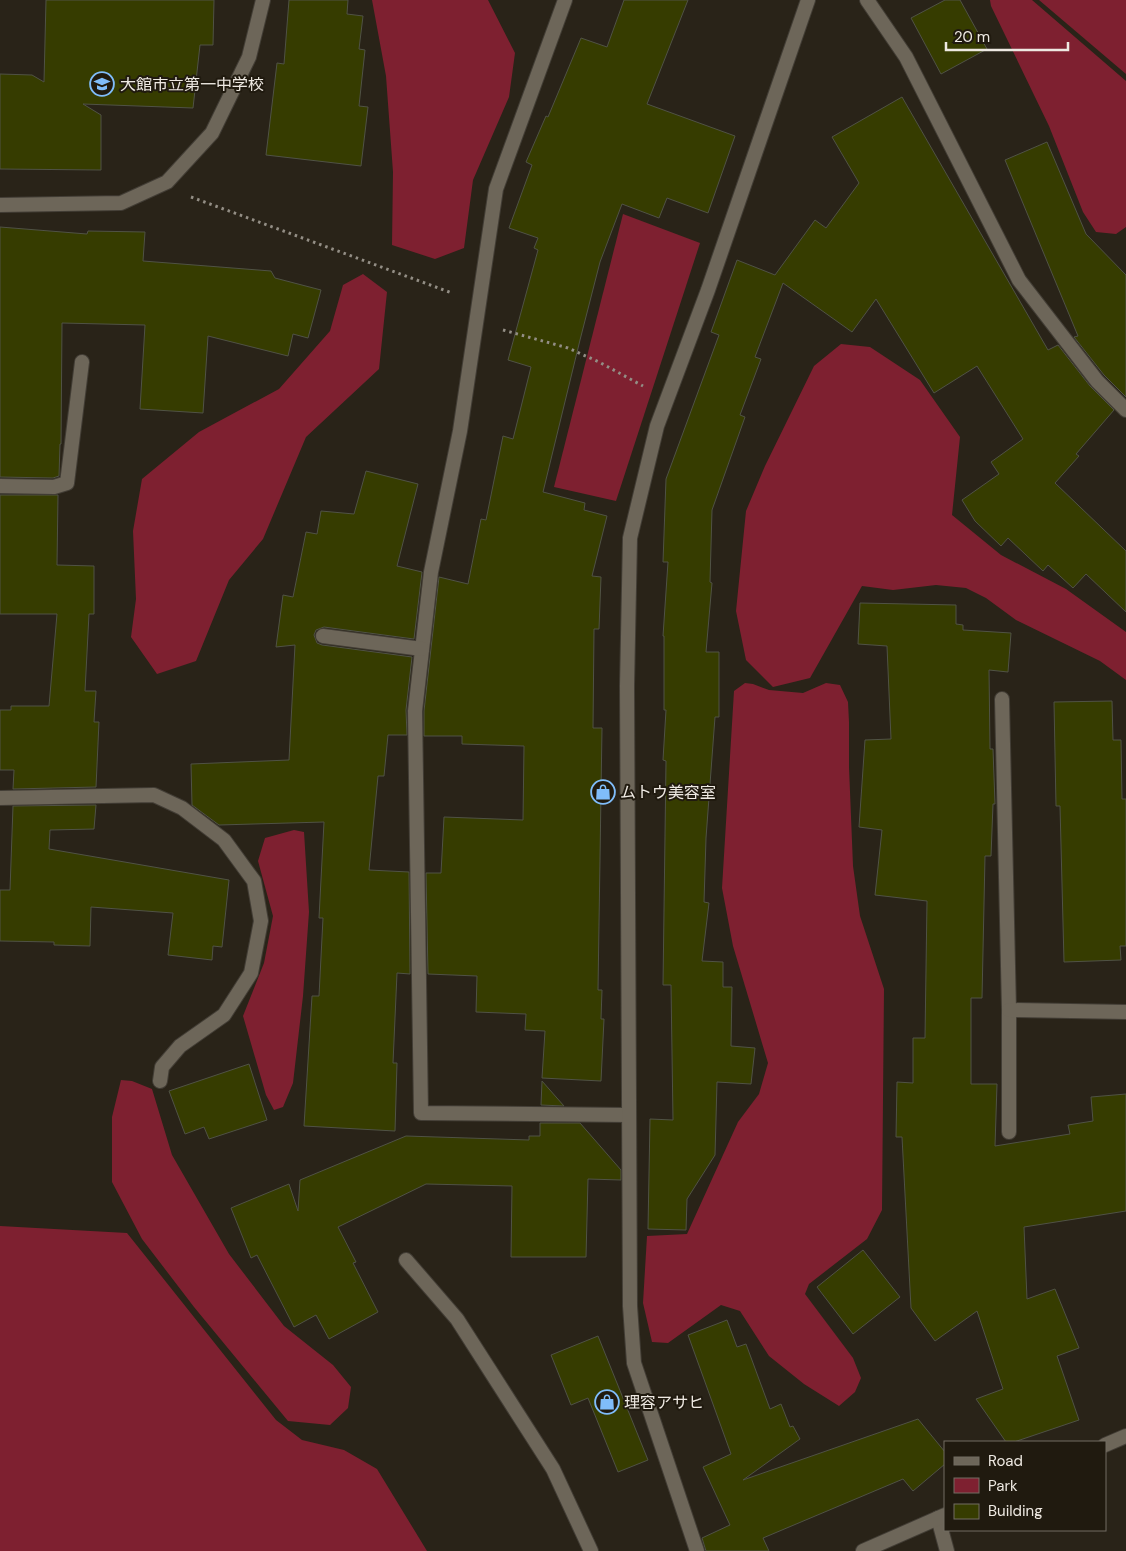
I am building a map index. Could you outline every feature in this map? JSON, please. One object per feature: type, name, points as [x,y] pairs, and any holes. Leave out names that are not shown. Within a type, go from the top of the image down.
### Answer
[{"type":"street","points":[[0,205],[121,203],[167,182],[212,133],[249,57],[263,0]]},
{"type":"street","points":[[565,0],[496,189],[460,431],[431,572],[415,711],[421,1112],[628,1114]]},
{"type":"street","points":[[697,1551],[634,1363],[630,1306],[627,686],[630,538],[657,426],[708,290],[808,0]]},
{"type":"street","points":[[867,0],[906,58],[1019,280],[1097,380],[1126,410]]},
{"type":"street","points":[[0,486],[54,487],[67,483],[82,362]]},
{"type":"street","points":[[323,636],[422,649]]},
{"type":"street","points":[[1002,699],[1009,1010],[1009,1132]]},
{"type":"street","points":[[0,798],[154,795],[182,808],[224,840],[254,881],[261,921],[251,973],[224,1015],[180,1046],[162,1066],[160,1082]]},
{"type":"street","points":[[1009,1010],[1126,1012]]},
{"type":"street","points":[[406,1260],[457,1319],[553,1469],[591,1551]]},
{"type":"street","points":[[1106,1444],[1126,1436]]},
{"type":"street","points":[[864,1551],[941,1516],[947,1551]]},
{"type":"path","points":[[160,185],[479,303]]},
{"type":"path","points":[[476,323],[568,348],[599,362],[667,401]]},
{"type":"green space","points":[[372,0],[488,0],[515,53],[509,97],[473,180],[464,248],[435,259],[392,245],[393,172],[386,76]]},
{"type":"green space","points":[[990,0],[1032,0],[1126,81],[1126,227],[1116,234],[1096,232],[1083,212],[1049,126],[991,6]]},
{"type":"green space","points":[[1039,0],[1126,0],[1126,74]]},
{"type":"green space","points":[[623,214],[700,243],[616,501],[554,487]]},
{"type":"green space","points":[[363,274],[387,292],[379,369],[306,437],[263,539],[229,580],[196,661],[157,674],[131,637],[136,599],[133,531],[142,479],[199,432],[279,389],[330,331],[343,285]]},
{"type":"green space","points":[[841,344],[870,347],[920,380],[960,437],[952,515],[1001,555],[1066,589],[1126,632],[1126,680],[1100,661],[1016,620],[986,598],[966,588],[936,585],[893,590],[862,586],[810,678],[773,687],[746,660],[736,611],[746,511],[765,466],[814,366]]},
{"type":"green space","points":[[745,683],[769,690],[803,693],[826,683],[840,685],[848,702],[853,866],[860,916],[884,989],[882,1210],[867,1239],[809,1284],[805,1294],[853,1358],[861,1378],[855,1392],[839,1406],[804,1384],[769,1356],[740,1311],[721,1305],[668,1343],[652,1342],[643,1303],[647,1236],[687,1234],[738,1122],[759,1094],[768,1063],[733,946],[722,888],[734,691]]},
{"type":"green space","points":[[294,830],[304,832],[309,912],[303,996],[293,1083],[283,1107],[274,1110],[266,1095],[243,1016],[264,963],[273,916],[258,861],[265,838]]},
{"type":"green space","points":[[121,1080],[132,1081],[152,1089],[172,1155],[229,1254],[284,1326],[333,1365],[351,1387],[348,1408],[330,1425],[288,1421],[194,1307],[142,1239],[112,1182],[112,1117]]},
{"type":"green space","points":[[0,1226],[127,1233],[276,1420],[302,1440],[344,1450],[377,1469],[427,1551],[0,1551]]},
{"type":"building","name":"大館市立第一中学校","points":[[46,0],[214,0],[213,45],[200,45],[193,108],[83,104],[101,115],[101,170],[0,169],[0,74],[32,75],[44,82]]},
{"type":"building","points":[[289,0],[348,0],[347,14],[363,16],[359,49],[365,50],[359,106],[368,107],[361,166],[266,155],[277,63],[284,64]]},
{"type":"building","points":[[624,0],[688,0],[647,104],[735,136],[708,213],[667,198],[659,218],[622,204],[600,262],[543,492],[585,503],[584,510],[607,516],[592,576],[601,577],[599,629],[594,629],[593,728],[602,728],[598,990],[602,990],[601,1019],[604,1019],[601,1081],[542,1078],[545,1031],[525,1030],[526,1014],[476,1012],[477,976],[428,974],[426,873],[441,873],[444,817],[523,820],[524,746],[462,744],[462,736],[424,736],[424,711],[439,577],[468,584],[481,519],[486,520],[503,436],[513,439],[531,367],[508,360],[538,250],[534,248],[538,238],[509,228],[532,165],[526,162],[546,116],[548,117],[581,38],[607,47]]},
{"type":"building","points":[[945,0],[960,0],[987,49],[941,74],[911,18]]},
{"type":"building","points":[[902,97],[1048,350],[1058,345],[1090,386],[1114,410],[1076,454],[1079,456],[1055,483],[1126,551],[1126,612],[1086,574],[1073,588],[1048,565],[1043,571],[1008,538],[1001,546],[975,521],[962,500],[999,474],[991,462],[1023,439],[977,366],[934,393],[876,299],[852,332],[783,283],[755,357],[761,359],[740,415],[745,417],[712,510],[710,582],[712,583],[706,652],[719,652],[719,717],[715,717],[706,838],[704,902],[709,903],[702,961],[723,962],[723,987],[732,987],[731,1046],[755,1048],[751,1084],[717,1082],[715,1155],[687,1199],[686,1230],[648,1229],[650,1119],[673,1120],[671,985],[663,985],[666,761],[663,760],[666,710],[664,710],[663,636],[668,562],[663,562],[666,479],[719,335],[711,332],[737,260],[775,275],[815,220],[826,228],[859,183],[832,137]]},
{"type":"building","points":[[1047,142],[1086,234],[1126,275],[1126,397],[1104,375],[1074,337],[1078,336],[1005,160]]},
{"type":"building","points":[[0,227],[87,234],[88,231],[145,232],[143,261],[271,271],[275,278],[321,290],[308,338],[293,334],[288,356],[208,336],[203,413],[140,409],[145,325],[62,323],[59,476],[53,478],[0,477]]},
{"type":"building","points":[[366,471],[418,484],[397,566],[422,572],[414,639],[324,627],[316,630],[314,635],[317,643],[322,645],[412,657],[406,710],[407,735],[388,735],[384,776],[378,776],[369,870],[409,872],[410,974],[397,973],[393,1063],[397,1063],[395,1131],[304,1126],[312,996],[319,996],[323,918],[319,918],[324,822],[219,825],[192,805],[191,764],[289,760],[295,645],[276,647],[283,595],[293,597],[306,532],[317,534],[321,511],[354,514]]},
{"type":"building","points":[[0,495],[58,495],[57,565],[94,566],[94,614],[89,614],[85,691],[96,691],[94,722],[99,722],[96,787],[13,789],[14,770],[0,770],[0,710],[11,710],[11,706],[49,706],[57,614],[0,614]]},
{"type":"building","points":[[860,603],[956,605],[956,624],[963,625],[963,630],[1011,633],[1008,672],[989,670],[990,749],[993,749],[995,804],[993,804],[991,856],[985,856],[982,998],[971,998],[971,1084],[997,1084],[995,1146],[1070,1134],[1068,1125],[1093,1121],[1091,1097],[1126,1094],[1126,1211],[1024,1227],[1027,1299],[1055,1289],[1079,1348],[1057,1356],[1079,1420],[1017,1441],[1005,1441],[976,1399],[1003,1389],[977,1311],[935,1341],[911,1308],[902,1137],[896,1137],[897,1082],[913,1083],[913,1038],[925,1038],[927,901],[875,895],[882,830],[859,827],[865,740],[891,739],[887,646],[858,644]]},
{"type":"building","points":[[1112,701],[1113,740],[1121,740],[1122,799],[1126,799],[1126,946],[1120,946],[1121,960],[1064,962],[1060,806],[1056,806],[1054,702]]},
{"type":"building","points":[[96,805],[94,829],[50,830],[49,849],[229,880],[222,947],[213,946],[212,960],[168,955],[173,913],[91,907],[90,946],[54,945],[54,942],[0,941],[0,890],[10,890],[13,806]]},
{"type":"building","points":[[249,1064],[267,1120],[209,1139],[204,1127],[185,1134],[169,1091]]},
{"type":"building","points":[[542,1081],[564,1106],[541,1105]]},
{"type":"building","points":[[540,1123],[580,1123],[621,1170],[621,1180],[588,1179],[586,1257],[511,1257],[512,1186],[426,1184],[338,1227],[356,1262],[353,1263],[378,1312],[329,1339],[316,1315],[294,1327],[257,1255],[251,1258],[231,1208],[289,1184],[298,1211],[300,1180],[406,1136],[529,1140],[529,1136],[540,1136]]},
{"type":"building","points":[[863,1250],[900,1297],[853,1334],[817,1287]]},
{"type":"building","points":[[727,1320],[737,1347],[746,1344],[770,1409],[781,1404],[790,1427],[793,1426],[800,1439],[743,1480],[918,1419],[944,1451],[944,1465],[913,1491],[903,1479],[763,1538],[769,1551],[706,1551],[702,1538],[730,1525],[703,1467],[731,1454],[688,1335]]},
{"type":"building","name":"理容アサヒ","points":[[598,1336],[648,1460],[618,1472],[588,1398],[571,1405],[551,1355]]},
{"type":"place","name":"大館市立第一中学校","points":[[102,84]]},
{"type":"place","name":"ムトウ美容室","points":[[603,792]]},
{"type":"place","name":"理容アサヒ","points":[[607,1402]]}]
